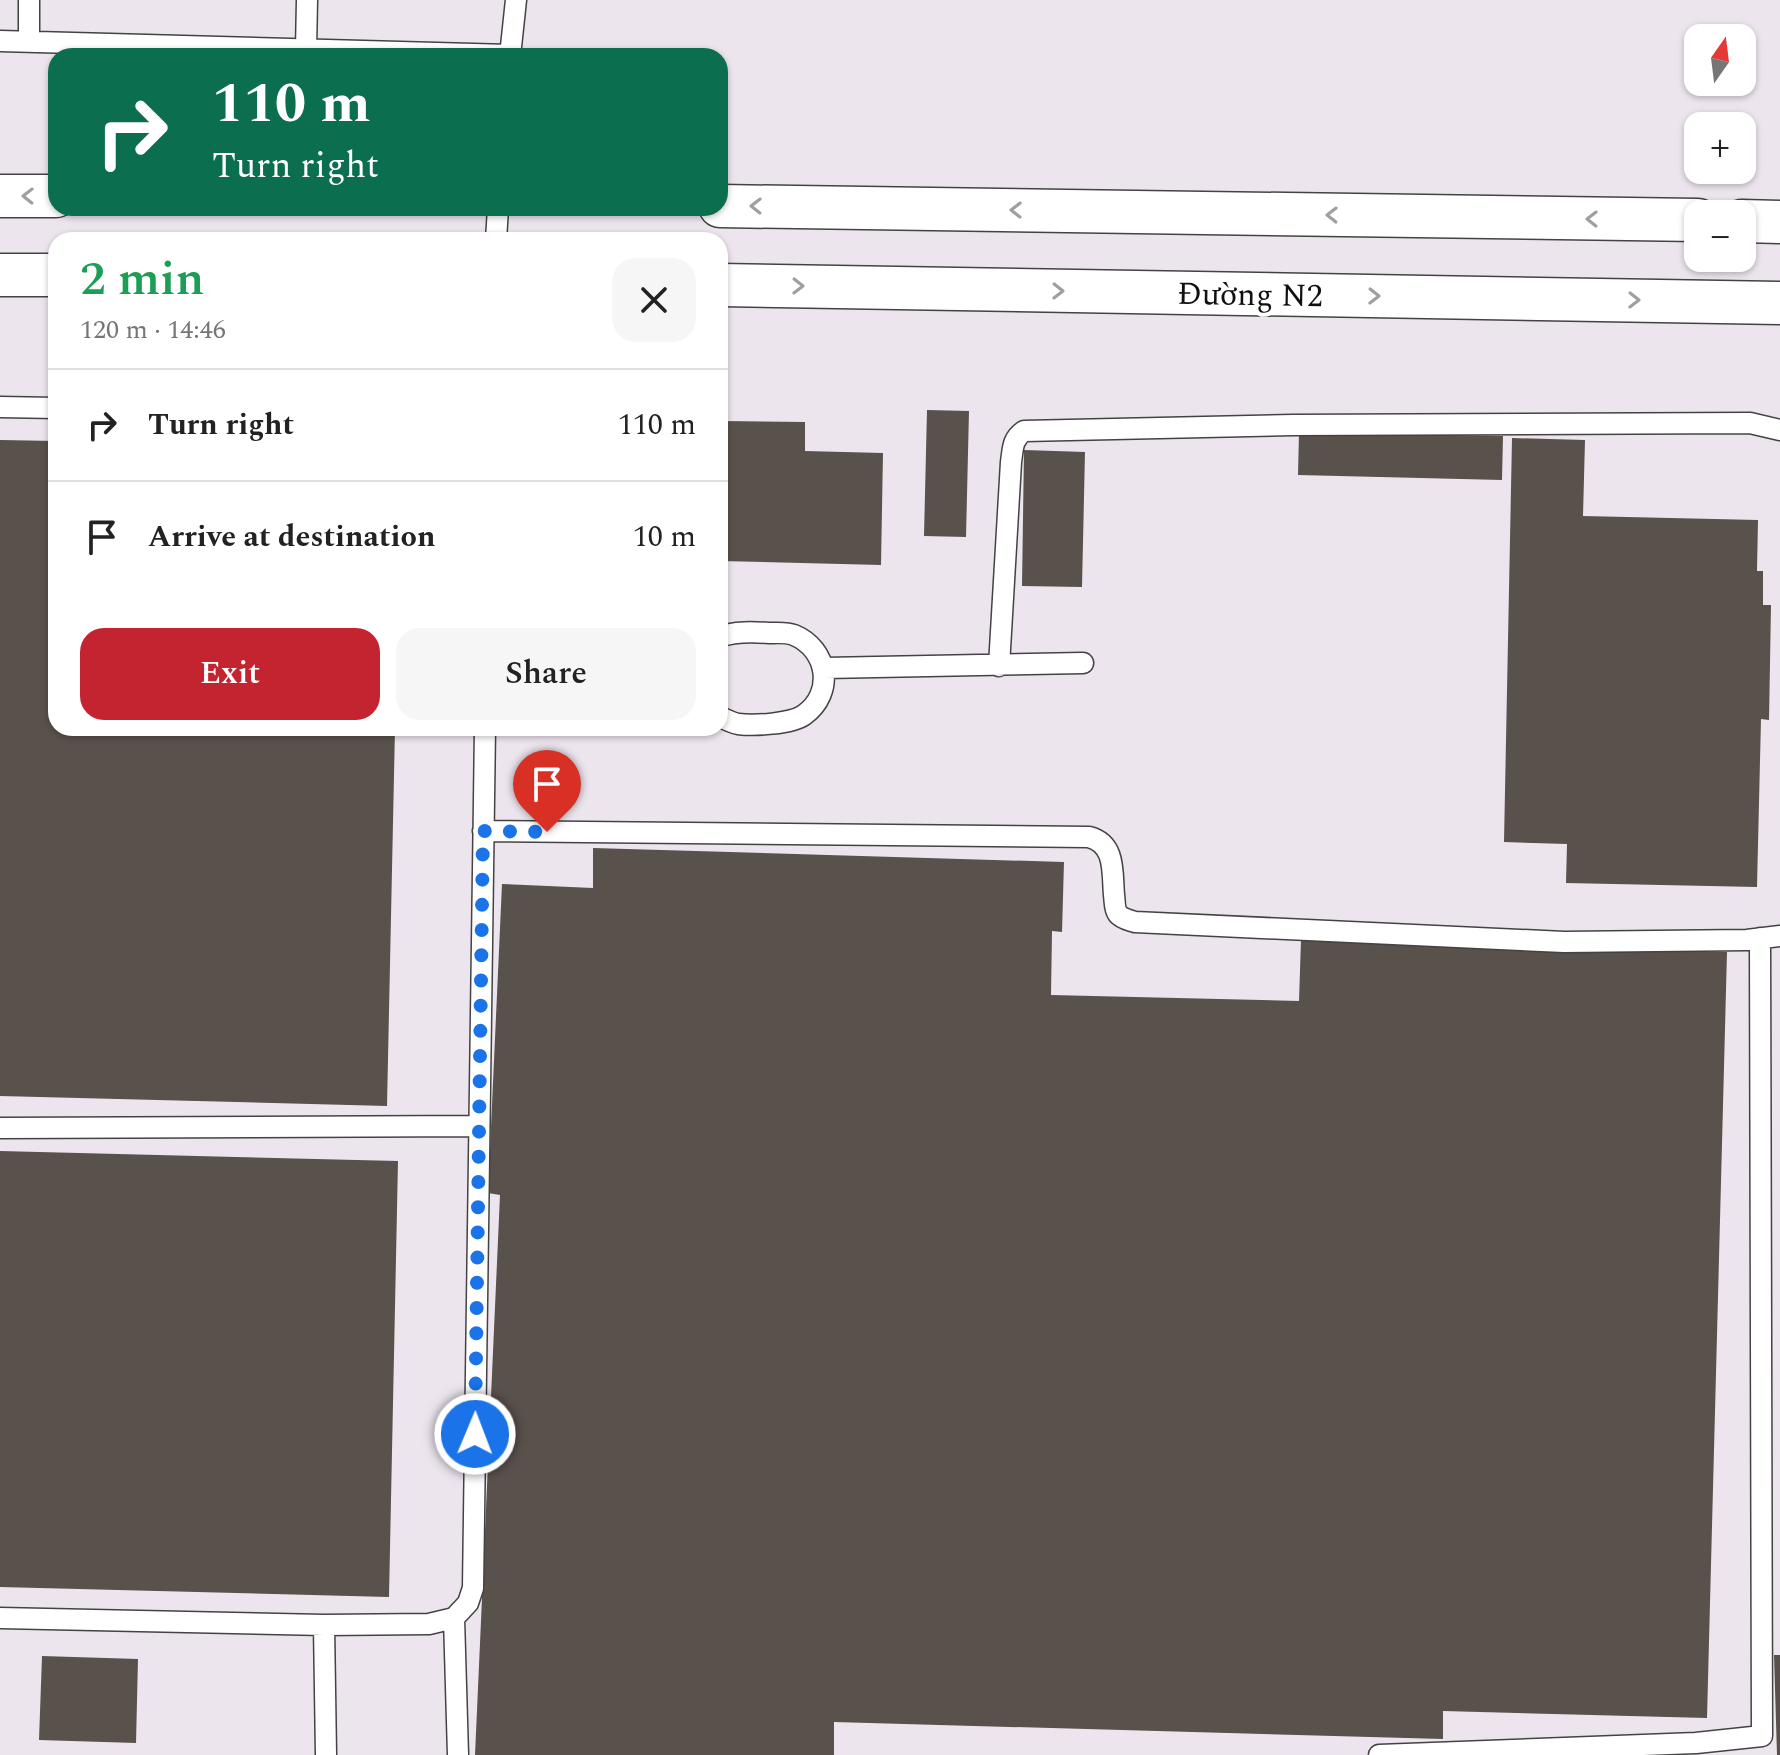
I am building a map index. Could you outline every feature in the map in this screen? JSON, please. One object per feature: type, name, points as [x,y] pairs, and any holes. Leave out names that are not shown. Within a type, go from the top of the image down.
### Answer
[{"type":"street","points":[[0,196],[48,196]]},
{"type":"street","points":[[728,206],[1684,220]]},
{"type":"street","points":[[1756,221],[1780,222]]},
{"type":"street","points":[[0,275],[48,275]]},
{"type":"street","name":"Đường N2","points":[[728,285],[1780,303]]},
{"type":"lane","points":[[29,0],[29,41]]},
{"type":"lane","points":[[306,48],[307,0]]},
{"type":"lane","points":[[511,48],[516,0]]},
{"type":"lane","points":[[0,41],[271,48]]},
{"type":"lane","points":[[0,407],[48,408]]},
{"type":"lane","points":[[999,666],[1013,444],[1016,436],[1024,431],[1308,425],[1735,423],[1780,430]]},
{"type":"lane","points":[[728,634],[793,634],[807,644],[825,668],[822,695],[803,716],[783,723],[737,724],[728,720]]},
{"type":"lane","points":[[825,668],[1083,663]]},
{"type":"lane","points":[[0,1618],[324,1625],[429,1624],[454,1618],[468,1603],[473,1588],[485,736]]},
{"type":"lane","points":[[483,831],[1089,837],[1099,839],[1107,846],[1112,864],[1116,911],[1121,917],[1135,922],[1564,942],[1770,937],[1762,1745],[1696,1743],[1379,1755]]},
{"type":"lane","points":[[0,1128],[479,1126]]},
{"type":"lane","points":[[454,1618],[458,1755]]},
{"type":"lane","points":[[324,1625],[326,1755]]},
{"type":"shaded area","points":[[0,0],[1780,0],[1780,1755],[0,1755]]},
{"type":"building","points":[[927,410],[969,411],[966,537],[924,536]]},
{"type":"building","points":[[728,421],[805,422],[805,451],[883,453],[881,565],[728,561]]},
{"type":"building","points":[[1299,432],[1503,436],[1502,480],[1298,475]]},
{"type":"building","points":[[1512,438],[1585,440],[1583,516],[1758,520],[1757,571],[1763,571],[1763,605],[1771,605],[1769,720],[1761,719],[1757,887],[1566,883],[1567,844],[1504,842]]},
{"type":"building","points":[[0,440],[48,441],[48,736],[395,736],[387,1106],[0,1096]]},
{"type":"building","points":[[1024,450],[1085,452],[1082,587],[1022,586]]},
{"type":"building","points":[[593,848],[1064,862],[1062,932],[1052,931],[1051,995],[1299,1001],[1301,940],[1727,952],[1707,1718],[1443,1711],[1443,1739],[834,1722],[834,1755],[475,1755],[500,1195],[488,1193],[502,884],[593,888]]},
{"type":"building","points":[[0,1151],[398,1161],[389,1597],[0,1587]]},
{"type":"building","points":[[1774,1655],[1780,1655],[1780,1755],[1777,1755]]},
{"type":"building","points":[[42,1656],[138,1659],[136,1743],[39,1740]]},
{"type":"route","points":[[475,1434],[483,831],[547,832]]}]
